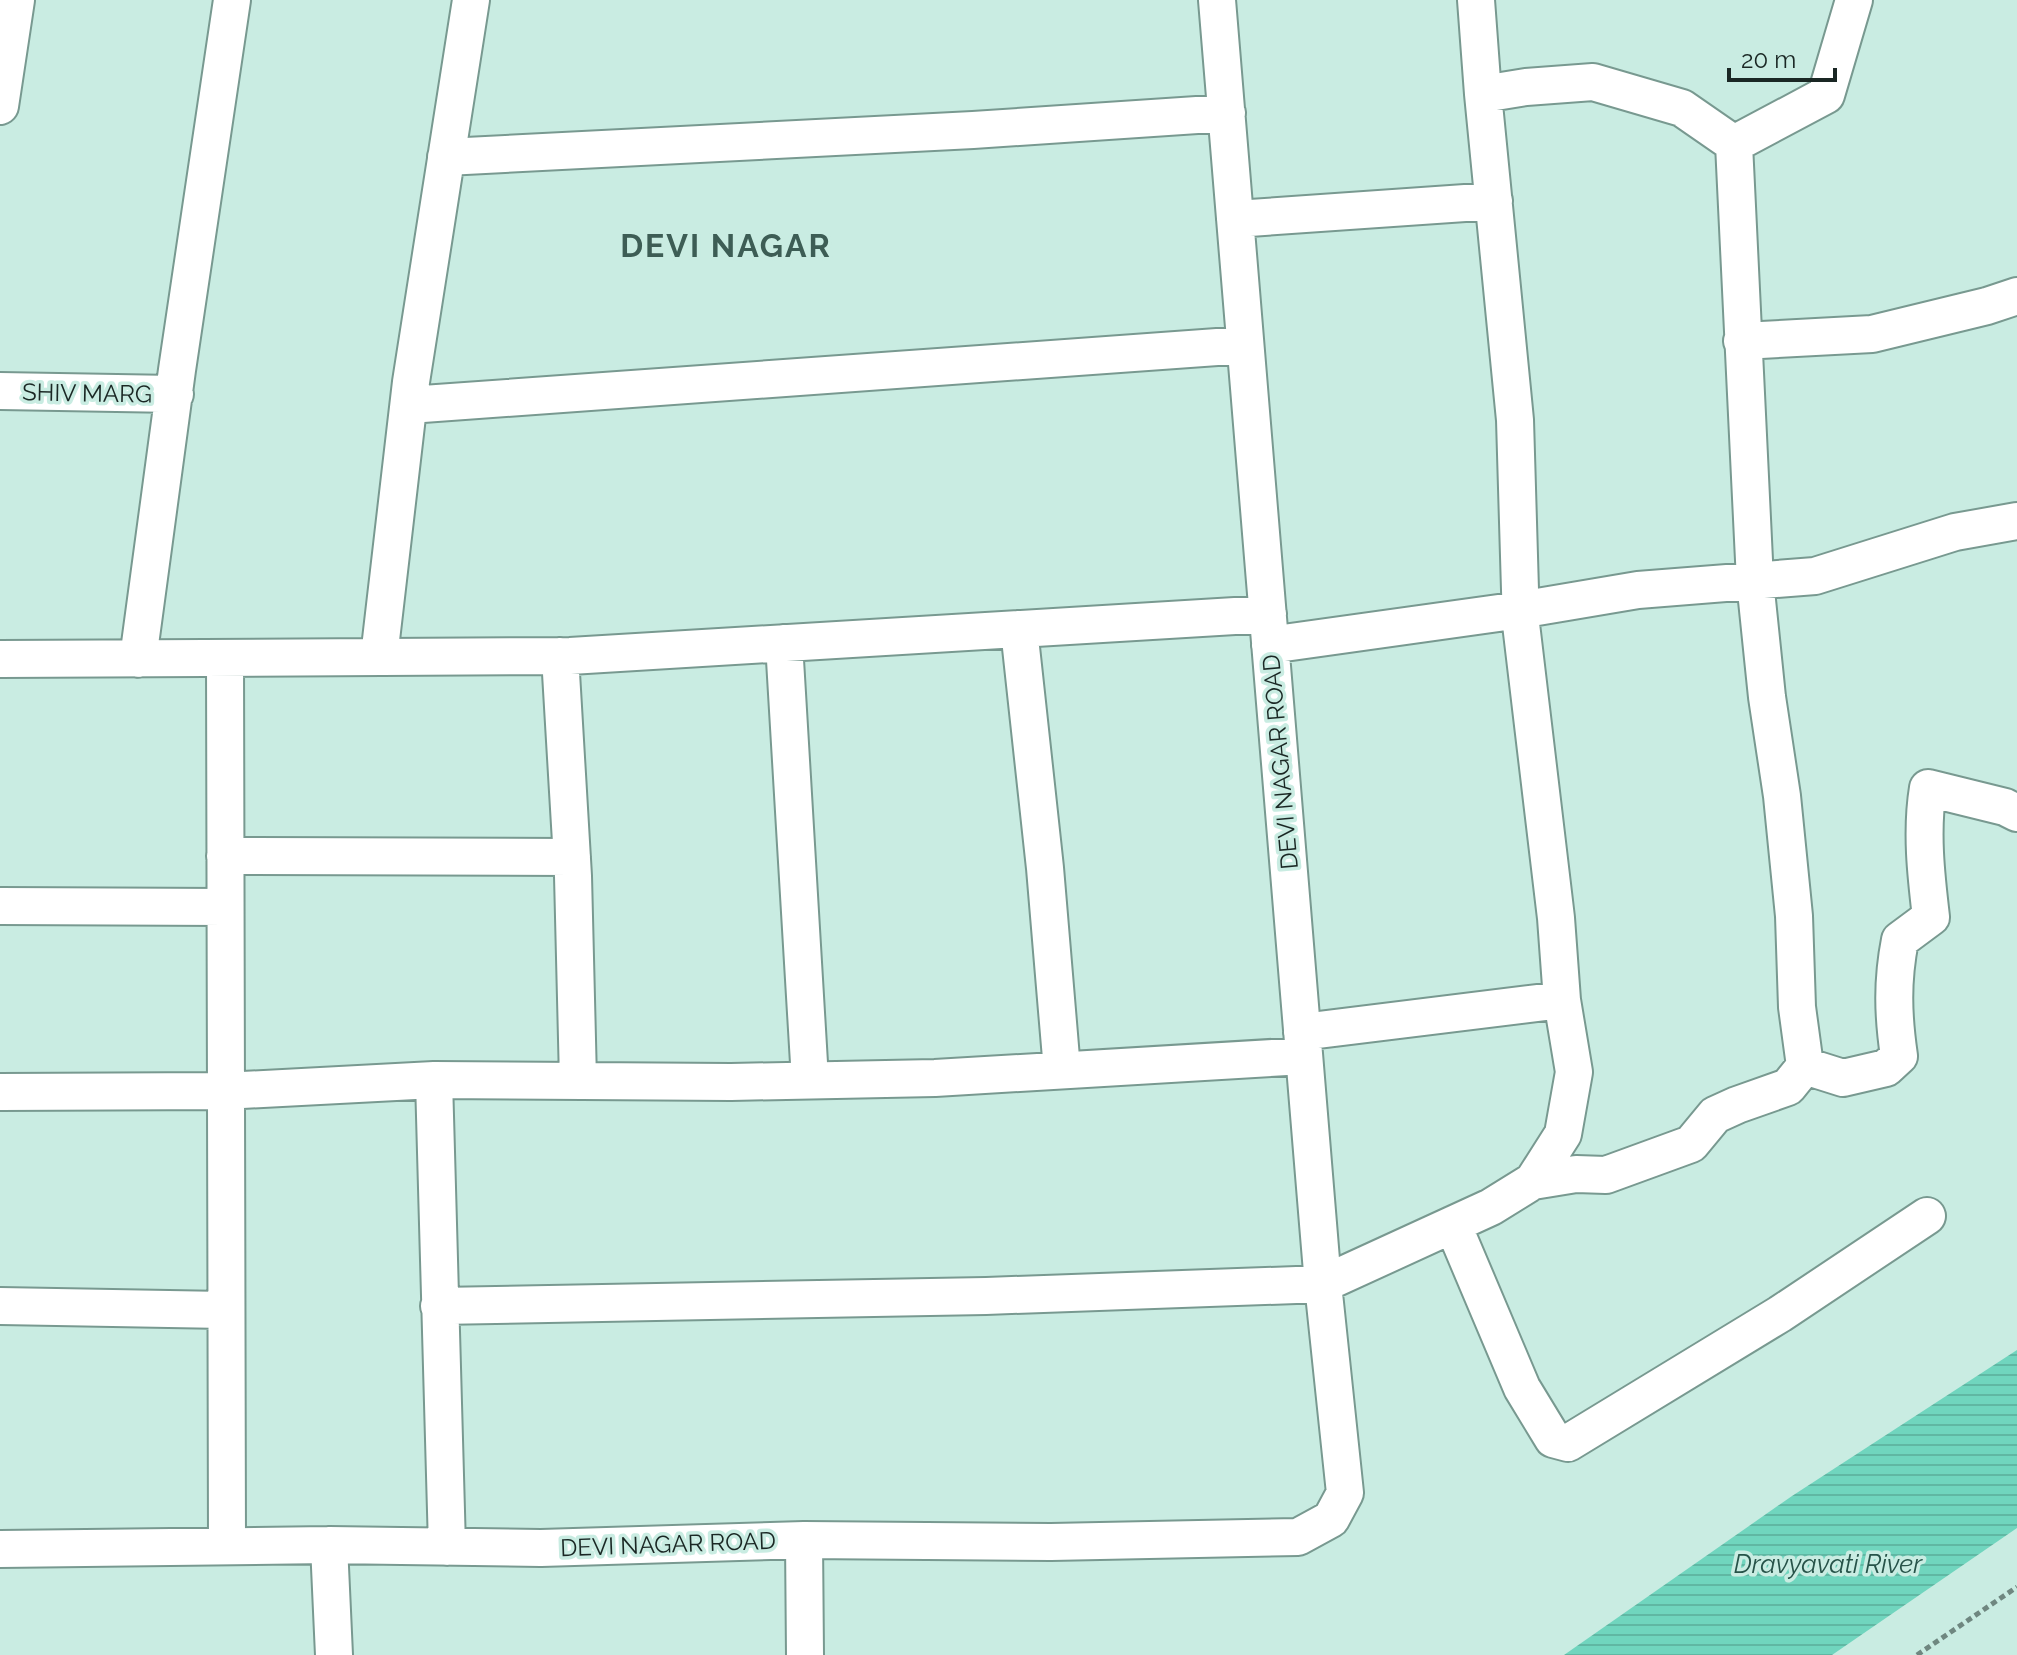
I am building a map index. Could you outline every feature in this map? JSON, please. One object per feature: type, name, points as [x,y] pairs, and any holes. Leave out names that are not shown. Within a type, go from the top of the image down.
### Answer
[{"type":"street","points":[[0,106],[16,0]]},
{"type":"street","points":[[138,659],[232,0]]},
{"type":"street","points":[[379,657],[409,405],[471,0]]},
{"type":"street","name":"DEVI NAGAR ROAD","points":[[0,1549],[329,1545],[541,1548],[804,1540],[1051,1542],[1298,1537],[1331,1519],[1345,1493],[1323,1284],[1217,0]]},
{"type":"street","points":[[1476,0],[1515,420],[1520,610],[1556,918],[1562,1000],[1574,1072],[1563,1134],[1533,1181]]},
{"type":"street","points":[[1734,144],[1826,95],[1854,0]]},
{"type":"street","points":[[1483,94],[1593,82],[1682,108],[1734,144]]},
{"type":"street","points":[[446,157],[973,130],[1227,113]]},
{"type":"street","points":[[439,1306],[970,1296],[1323,1284],[1491,1207],[1533,1181],[1576,1174],[1606,1175],[1680,1149],[1691,1144],[1715,1115],[1788,1087],[1805,1066],[1797,1007],[1794,916],[1782,796],[1767,697],[1755,581],[1734,144]]},
{"type":"street","points":[[1235,219],[1494,201]]},
{"type":"street","points":[[1742,341],[1872,334],[2017,296]]},
{"type":"street","points":[[409,405],[1245,345]]},
{"type":"street","name":"SHIV MARG","points":[[0,391],[175,394]]},
{"type":"street","points":[[0,659],[560,656],[1019,629],[1269,629],[1520,610],[1638,590],[1815,576],[1955,532],[2017,521]]},
{"type":"street","points":[[1019,629],[1045,868],[1062,1070]]},
{"type":"street","points":[[784,643],[810,1080]]},
{"type":"street","points":[[560,656],[572,857],[578,1080]]},
{"type":"street","points":[[225,658],[227,1546]]},
{"type":"street","points":[[1805,1066],[1843,1078],[1886,1068],[1899,1056],[1894,1021],[1894,972],[1900,940],[1931,917],[1926,866],[1925,809],[1928,788],[2005,807],[2017,813]]},
{"type":"street","points":[[225,856],[572,857]]},
{"type":"street","points":[[0,906],[225,907]]},
{"type":"street","points":[[0,1092],[224,1091],[434,1080],[935,1078],[1062,1070],[1303,1044],[1562,1000]]},
{"type":"street","points":[[434,1080],[447,1547]]},
{"type":"street","points":[[1453,1225],[1522,1388],[1553,1439],[1568,1443],[1780,1314],[1927,1216]]},
{"type":"street","points":[[0,1306],[225,1310]]},
{"type":"street","points":[[804,1540],[805,1655]]},
{"type":"street","points":[[329,1545],[334,1655]]},
{"type":"path","points":[[1917,1655],[2017,1587]]},
{"type":"water","name":"Dravyavati River","points":[[2017,1350],[2017,1528],[1832,1655],[1564,1655],[1792,1496]]},
{"type":"district","name":"DEVI NAGAR","points":[[726,245]]}]
